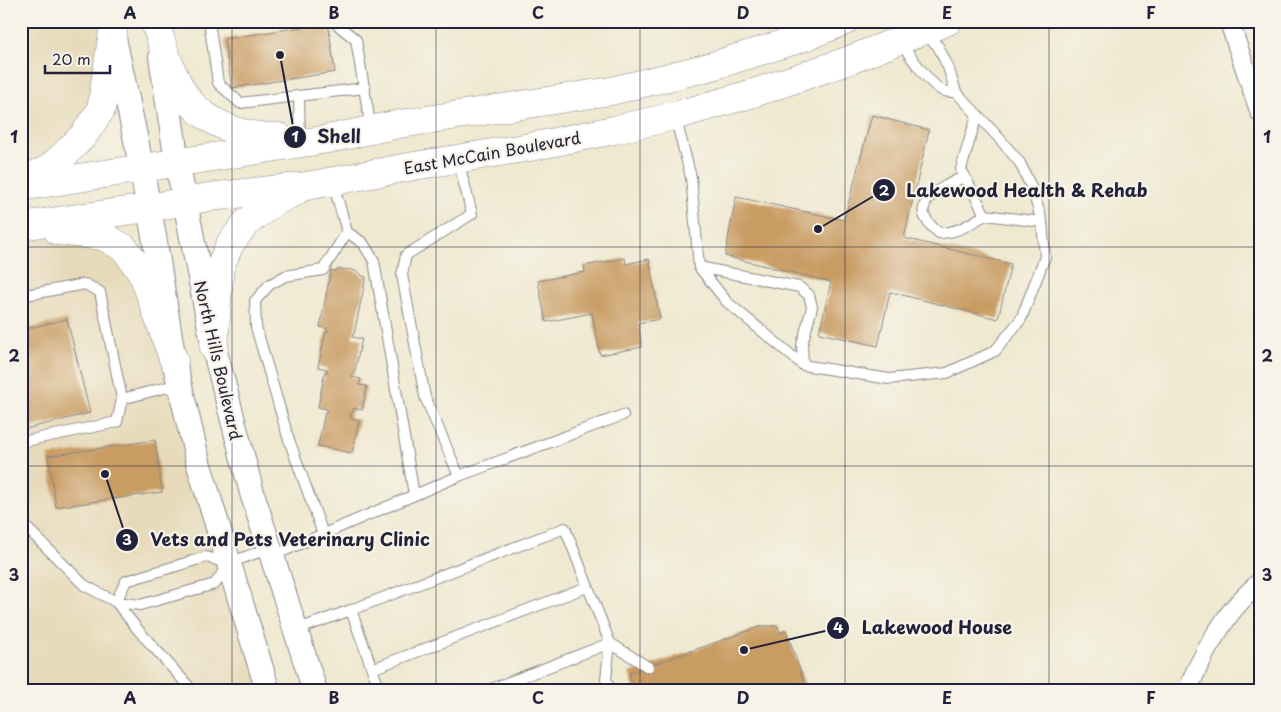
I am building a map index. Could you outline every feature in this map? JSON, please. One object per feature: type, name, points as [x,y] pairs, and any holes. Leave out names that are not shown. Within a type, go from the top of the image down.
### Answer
[{"type":"main road","points":[[21,187],[300,141],[328,139],[394,125],[636,86],[799,39],[845,21]]},
{"type":"main road","name":"East McCain Boulevard","points":[[21,227],[215,196],[320,184],[568,140],[614,130],[674,116],[754,93],[847,61],[913,31],[948,21]]},
{"type":"main road","points":[[155,24],[177,82],[187,98],[202,114],[234,131],[300,141]]},
{"type":"main road","points":[[21,181],[47,170],[83,136],[101,110],[112,27]]},
{"type":"main road","points":[[214,348],[216,300],[220,267],[230,244],[246,223],[274,202],[320,184]]},
{"type":"main road","points":[[21,227],[103,236],[124,248],[144,277],[177,373]]},
{"type":"street","points":[[1229,21],[1260,112]]},
{"type":"street","name":"North Hills Boulevard","points":[[155,24],[177,162],[214,348],[252,493],[315,691]]},
{"type":"street","points":[[112,27],[154,236],[177,373],[198,462],[268,691]]},
{"type":"street","points":[[1187,691],[1195,672],[1226,619],[1239,602],[1260,582]]},
{"type":"lane","points":[[209,21],[218,83],[240,103],[365,88]]},
{"type":"lane","points":[[333,21],[356,40],[371,130]]},
{"type":"lane","points":[[674,116],[690,176],[699,267],[727,302],[804,365],[889,379],[946,373],[995,351],[1021,319],[1044,257],[1042,222],[1033,192],[1020,163],[956,92],[948,67],[938,46],[913,31],[910,57],[928,78],[943,91],[956,92]]},
{"type":"lane","points":[[21,85],[23,119],[21,119]]},
{"type":"lane","points":[[299,96],[300,141]]},
{"type":"lane","points":[[977,115],[961,169],[985,215]]},
{"type":"lane","points":[[458,159],[472,214],[406,255],[402,276],[424,397],[459,476]]},
{"type":"lane","points":[[965,176],[940,189],[926,201],[924,208],[928,223],[939,233],[950,233],[965,227],[985,215],[1042,222]]},
{"type":"lane","points":[[320,184],[347,232],[362,243],[374,261],[414,495]]},
{"type":"lane","points":[[323,534],[288,437],[256,327],[255,300],[269,285],[285,276],[323,270],[347,232]]},
{"type":"lane","points":[[699,267],[799,287],[809,295],[812,307],[802,345],[804,365]]},
{"type":"lane","points":[[21,296],[85,284],[100,292],[122,399],[117,422],[21,442]]},
{"type":"lane","points":[[122,399],[177,373]]},
{"type":"lane","points":[[116,602],[126,581],[206,557],[229,563],[271,552],[323,534],[459,476],[623,415]]},
{"type":"lane","points":[[21,522],[84,585],[116,602],[140,606],[216,584],[229,563]]},
{"type":"lane","points":[[296,630],[565,528],[610,643],[606,679],[610,691]]},
{"type":"lane","points":[[372,669],[587,587]]},
{"type":"lane","points":[[116,602],[139,631],[193,691]]},
{"type":"lane","points":[[351,610],[380,691]]},
{"type":"lane","points":[[610,643],[648,667]]},
{"type":"lane","points":[[486,691],[610,643]]},
{"type":"shaded area","points":[[21,21],[112,21],[83,136],[21,175]]},
{"type":"shaded area","points":[[21,228],[103,236],[144,277],[276,691],[21,691]]},
{"type":"building","points":[[328,23],[335,72],[232,88],[224,39]]},
{"type":"building","points":[[872,115],[929,130],[904,238],[1011,264],[998,319],[890,292],[878,346],[819,333],[831,282],[725,256],[736,197],[844,220]]},
{"type":"building","points":[[625,258],[626,264],[649,259],[660,319],[638,323],[642,347],[600,355],[592,313],[546,322],[538,281],[585,272],[584,266]]},
{"type":"building","points":[[331,270],[352,270],[366,277],[352,337],[362,339],[352,377],[361,379],[359,385],[367,386],[362,410],[354,408],[351,413],[350,418],[359,420],[352,453],[318,446],[327,409],[318,407],[327,369],[318,367],[326,331],[328,332],[328,329],[320,327]]},
{"type":"building","points":[[67,319],[90,413],[21,430],[21,330]]},
{"type":"building","points":[[155,440],[162,492],[56,507],[48,456]]},
{"type":"building","points":[[762,626],[778,626],[780,633],[786,630],[806,688],[800,691],[635,691],[629,673]]},
{"type":"place","name":"Shell","points":[[280,55]]},
{"type":"place","name":"Lakewood Health & Rehab","points":[[818,229]]},
{"type":"place","name":"Vets and Pets Veterinary Clinic","points":[[105,474]]},
{"type":"place","name":"Lakewood House","points":[[744,650]]}]
